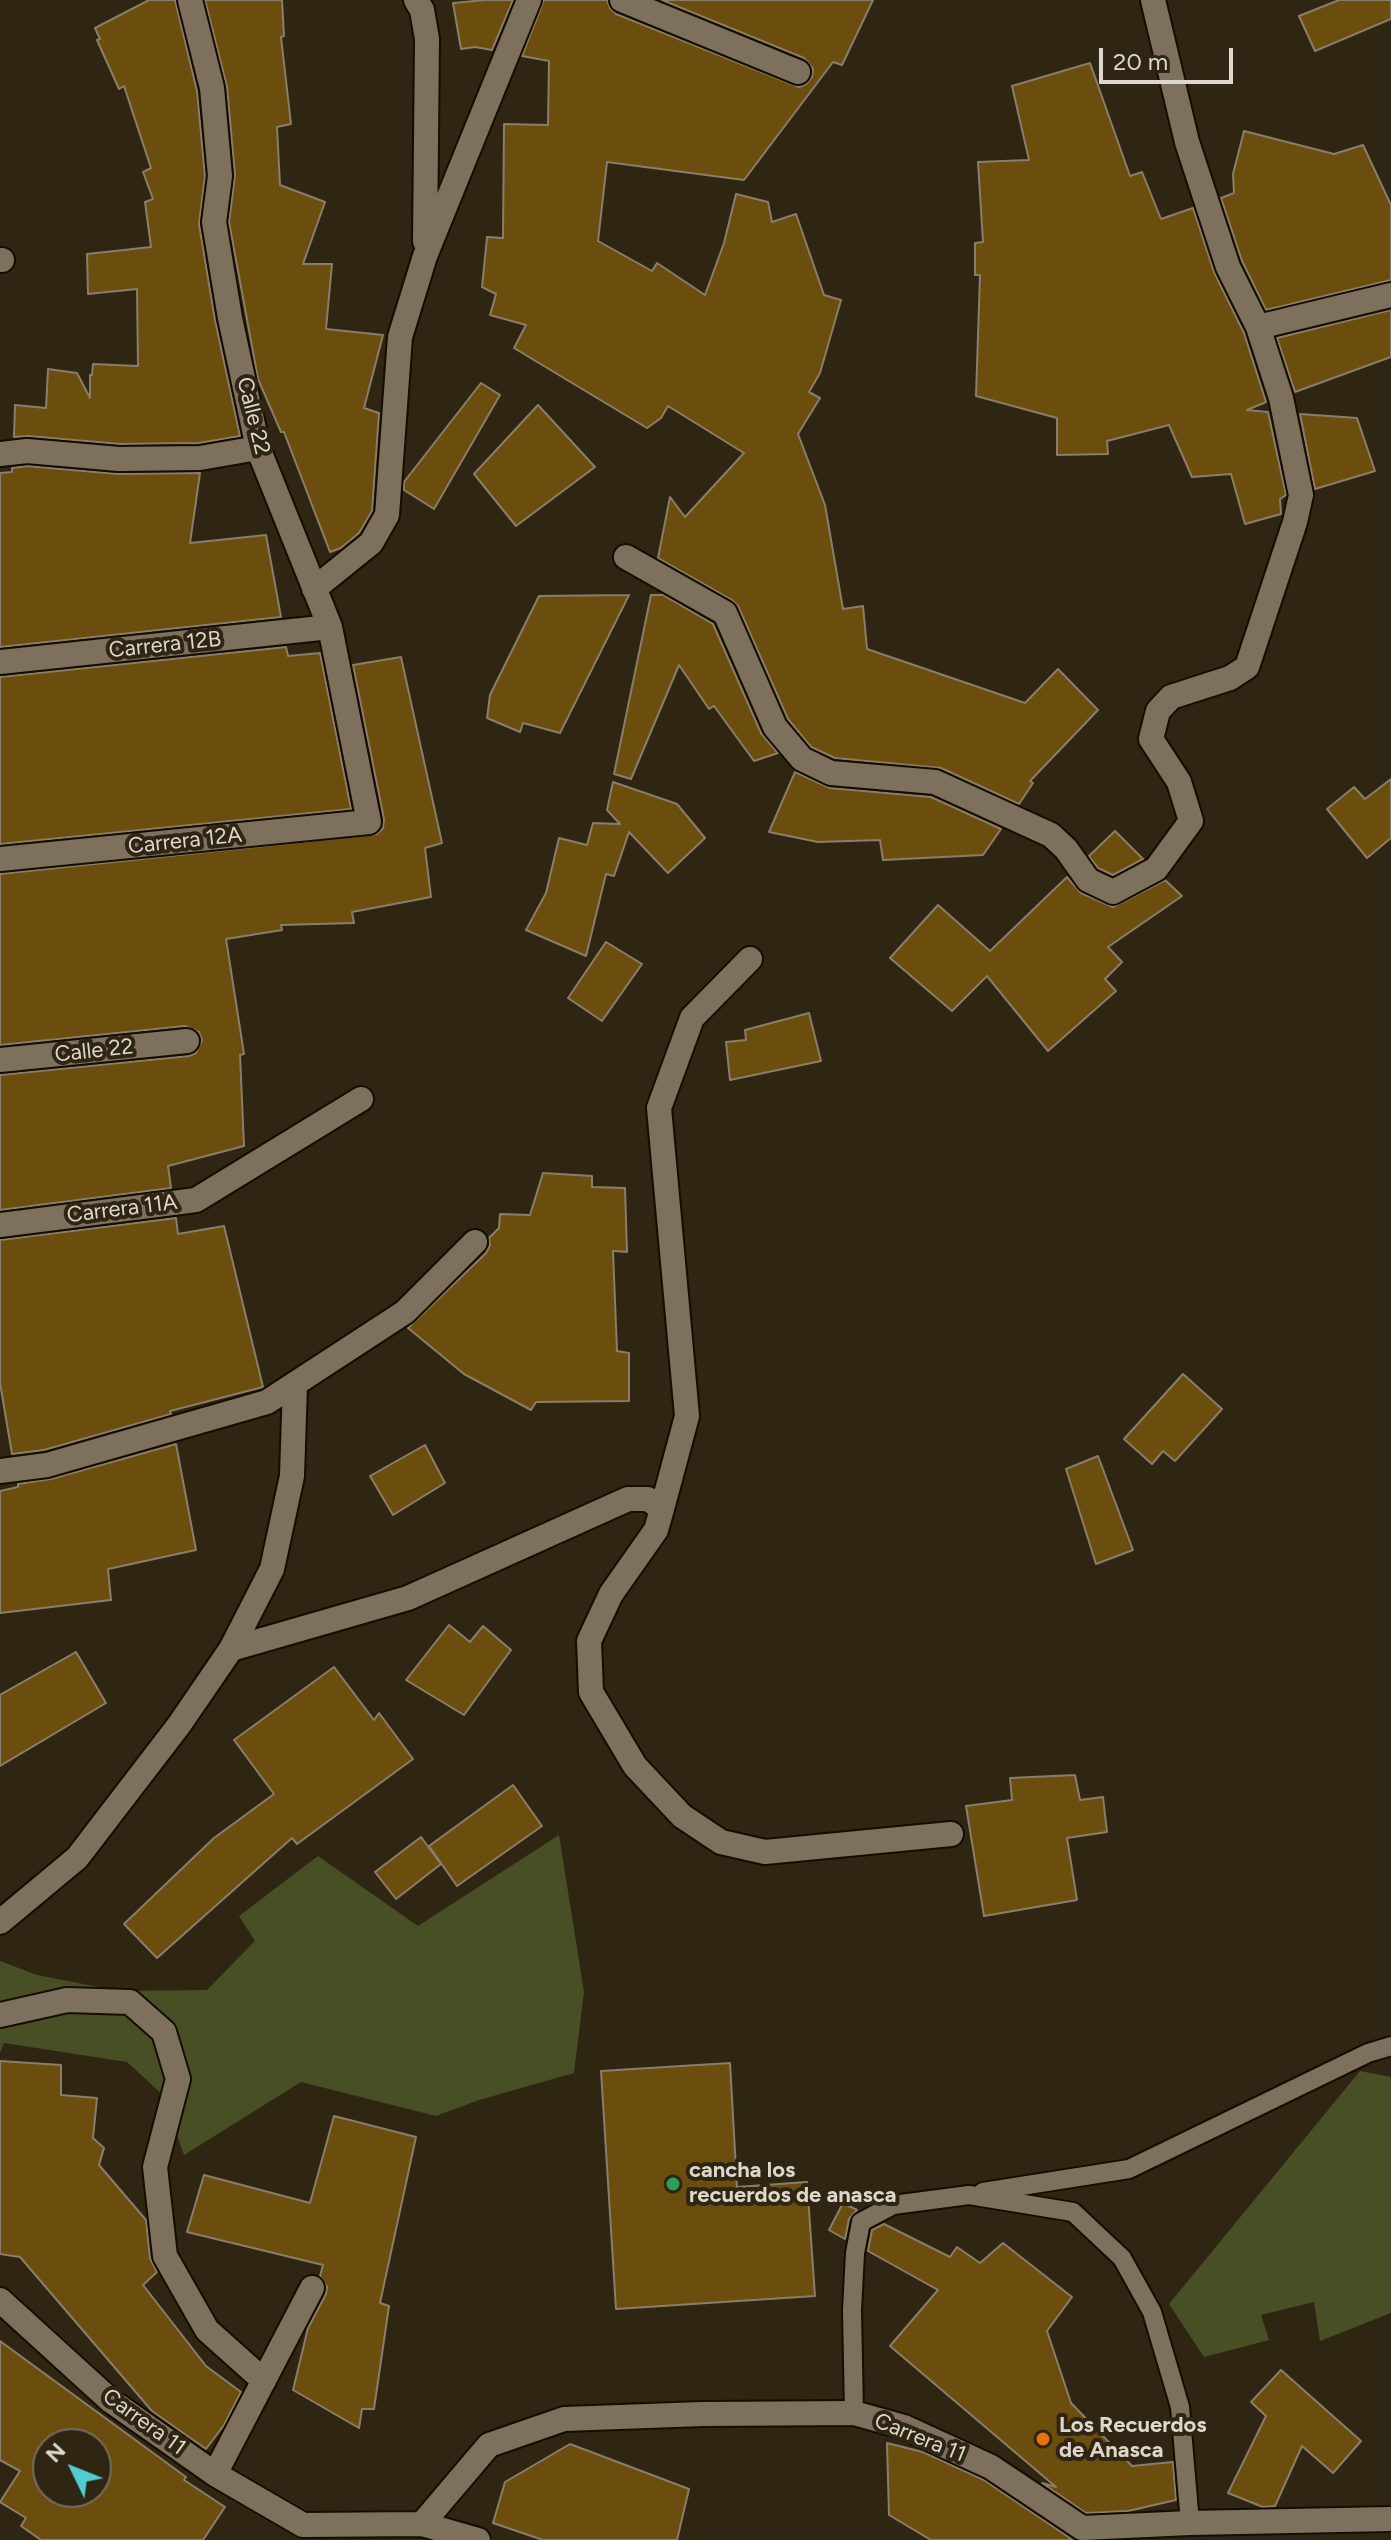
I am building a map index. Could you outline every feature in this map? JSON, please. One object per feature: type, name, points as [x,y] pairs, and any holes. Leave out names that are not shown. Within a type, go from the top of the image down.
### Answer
[{"type":"street","name":"Calle 22","points":[[190,0],[212,88],[220,176],[214,222],[230,318],[258,448],[330,627],[369,822]]},
{"type":"street","points":[[416,0],[422,10],[427,39],[425,256]]},
{"type":"street","points":[[314,589],[371,543],[387,515],[400,337],[425,256],[529,0]]},
{"type":"street","points":[[622,0],[674,10],[798,72]]},
{"type":"street","points":[[626,557],[725,613],[775,727],[802,759],[831,773],[935,782],[1051,835],[1066,849],[1088,880],[1113,892],[1156,869],[1191,821],[1179,782],[1151,739],[1158,711],[1171,697],[1230,678],[1247,667],[1301,495],[1281,398],[1258,327],[1228,267],[1187,142],[1153,0]]},
{"type":"street","points":[[1258,327],[1391,295]]},
{"type":"street","points":[[0,454],[27,451],[119,459],[200,458],[258,448]]},
{"type":"street","name":"Carrera 12B","points":[[0,662],[330,627]]},
{"type":"street","name":"Carrera 12A","points":[[0,859],[369,822]]},
{"type":"street","points":[[750,959],[692,1018],[659,1108],[687,1416],[656,1530],[611,1594],[589,1641],[591,1692],[635,1766],[682,1816],[721,1842],[765,1852],[951,1834]]},
{"type":"street","name":"Calle 22","points":[[0,1060],[187,1041]]},
{"type":"street","name":"Carrera 11A","points":[[0,1225],[196,1200],[361,1099]]},
{"type":"street","points":[[0,1471],[47,1465],[267,1402],[405,1312],[475,1242]]},
{"type":"street","points":[[0,1922],[77,1858],[179,1725],[231,1649],[272,1569],[292,1476],[295,1385]]},
{"type":"street","points":[[231,1649],[408,1598],[628,1499],[648,1499],[662,1509]]},
{"type":"street","points":[[0,2015],[67,2000],[130,2002],[164,2032],[178,2079],[155,2167],[165,2256],[207,2330],[264,2381]]},
{"type":"street","points":[[215,2474],[312,2288]]},
{"type":"street","name":"Carrera 11","points":[[0,2300],[111,2401],[298,2532]]},
{"type":"street","name":"Carrera 11","points":[[422,2524],[489,2445],[564,2419],[854,2413],[904,2427],[991,2467],[1082,2528],[1391,2519]]},
{"type":"street","points":[[298,2532],[422,2524],[478,2540]]},
{"type":"lane","points":[[854,2413],[852,2310],[855,2253],[861,2222],[893,2205],[1129,2169],[1368,2053],[1391,2046]]},
{"type":"lane","points":[[969,2195],[1073,2212],[1122,2258],[1152,2312],[1180,2407],[1190,2523]]},
{"type":"green space","points":[[559,1835],[584,1992],[574,2073],[479,2100],[436,2116],[301,2082],[184,2155],[163,2095],[127,2062],[4,2043],[0,2053],[0,1961],[37,1975],[119,1991],[207,1990],[255,1941],[239,1916],[318,1856],[418,1926]]},
{"type":"green space","points":[[1360,2071],[1391,2077],[1391,2313],[1320,2341],[1314,2302],[1261,2315],[1269,2340],[1204,2357],[1169,2304]]},
{"type":"building","points":[[149,0],[175,0],[197,91],[205,176],[199,224],[215,320],[240,436],[199,443],[120,444],[14,437],[15,405],[46,408],[48,369],[77,373],[90,398],[93,364],[138,366],[137,289],[88,294],[87,254],[151,247],[145,202],[153,199],[143,172],[151,168],[124,86],[119,89],[97,40],[100,39],[95,28]]},
{"type":"building","points":[[205,0],[282,0],[284,36],[281,37],[291,124],[277,127],[280,185],[325,202],[303,264],[332,264],[326,329],[383,335],[364,408],[379,413],[372,511],[359,533],[341,548],[330,552],[284,432],[281,432],[258,379],[229,222],[235,175],[227,87]]},
{"type":"building","points":[[513,0],[492,50],[475,47],[461,49],[453,3]]},
{"type":"building","points":[[544,0],[607,0],[616,14],[799,87],[812,77],[813,69],[804,58],[662,0],[873,0],[842,65],[833,62],[744,180],[607,162],[598,241],[652,271],[657,263],[705,295],[724,243],[736,194],[768,202],[772,222],[796,214],[824,295],[841,300],[820,373],[809,392],[820,398],[798,434],[825,505],[843,609],[863,606],[867,649],[1025,703],[1058,669],[1098,710],[1030,781],[1033,783],[1019,804],[941,768],[835,758],[811,747],[788,719],[738,606],[658,558],[670,497],[685,517],[744,453],[668,406],[661,418],[647,428],[514,348],[526,325],[490,315],[496,294],[482,287],[487,237],[503,238],[504,124],[548,125],[549,61],[522,56]]},
{"type":"building","points":[[1339,0],[1391,0],[1391,19],[1315,51],[1299,16]]},
{"type":"building","points":[[1090,63],[1130,176],[1142,172],[1161,219],[1193,208],[1214,272],[1244,333],[1266,402],[1247,410],[1268,412],[1286,495],[1280,499],[1281,514],[1245,524],[1231,474],[1192,477],[1169,425],[1107,441],[1108,454],[1057,455],[1057,418],[976,396],[980,275],[975,275],[975,243],[983,242],[978,162],[1029,160],[1012,86]]},
{"type":"building","points":[[1244,131],[1334,154],[1363,145],[1391,205],[1391,280],[1266,310],[1242,261],[1221,198],[1234,193],[1233,174]]},
{"type":"building","points":[[1391,310],[1391,357],[1295,392],[1277,338]]},
{"type":"building","points":[[481,383],[500,395],[434,509],[404,490],[404,482]]},
{"type":"building","points":[[538,405],[595,467],[516,526],[474,474]]},
{"type":"building","points":[[1300,414],[1357,418],[1375,471],[1315,489]]},
{"type":"building","points":[[27,466],[118,474],[200,473],[190,543],[266,535],[281,617],[0,647],[0,473]]},
{"type":"building","points":[[629,595],[560,733],[523,723],[520,732],[487,718],[490,695],[539,596]]},
{"type":"building","points":[[651,595],[663,595],[713,624],[761,733],[778,753],[754,761],[714,706],[709,709],[679,665],[631,779],[614,774]]},
{"type":"building","points":[[286,647],[288,656],[320,653],[351,809],[0,844],[0,677]]},
{"type":"building","points":[[401,657],[442,843],[425,848],[431,897],[352,912],[354,923],[281,925],[282,930],[226,939],[244,1054],[240,1055],[244,1146],[168,1166],[171,1188],[0,1210],[0,1075],[189,1056],[196,1053],[202,1040],[199,1032],[185,1026],[0,1045],[0,874],[377,834],[383,828],[384,819],[353,665]]},
{"type":"building","points":[[795,772],[830,788],[931,797],[1001,829],[983,855],[883,860],[880,840],[818,842],[769,832]]},
{"type":"building","points":[[1391,779],[1391,838],[1367,858],[1327,809],[1354,787],[1365,799]]},
{"type":"building","points":[[613,782],[677,804],[705,838],[668,873],[629,832],[614,876],[606,874],[586,956],[526,930],[546,893],[559,838],[587,845],[593,823],[620,824],[607,810]]},
{"type":"building","points":[[1115,831],[1143,859],[1113,875],[1098,868],[1089,856]]},
{"type":"building","points":[[1067,877],[1081,893],[1113,907],[1165,880],[1182,896],[1108,947],[1122,962],[1105,979],[1116,991],[1048,1051],[987,976],[952,1011],[890,958],[938,905],[990,951]]},
{"type":"building","points":[[606,942],[642,964],[602,1021],[568,998]]},
{"type":"building","points":[[809,1013],[821,1061],[730,1080],[726,1042],[746,1040],[745,1030]]},
{"type":"building","points":[[543,1173],[592,1176],[592,1187],[625,1188],[627,1252],[613,1251],[617,1351],[629,1353],[629,1401],[536,1402],[531,1410],[464,1374],[408,1328],[486,1253],[489,1238],[499,1228],[500,1214],[530,1215]]},
{"type":"building","points":[[176,1218],[178,1234],[224,1226],[263,1387],[170,1411],[171,1414],[44,1450],[12,1454],[0,1383],[0,1240]]},
{"type":"building","points":[[1183,1374],[1222,1409],[1175,1461],[1163,1451],[1152,1464],[1124,1439]]},
{"type":"building","points":[[176,1444],[196,1550],[108,1569],[111,1600],[0,1613],[0,1491]]},
{"type":"building","points":[[425,1445],[445,1483],[393,1515],[370,1476]]},
{"type":"building","points":[[1098,1456],[1133,1550],[1096,1564],[1066,1469]]},
{"type":"building","points":[[449,1625],[470,1642],[483,1626],[511,1650],[464,1715],[406,1680]]},
{"type":"building","points":[[76,1652],[106,1703],[0,1766],[0,1695]]},
{"type":"building","points":[[334,1667],[374,1720],[379,1713],[413,1759],[297,1844],[292,1838],[157,1958],[124,1924],[214,1838],[274,1794],[234,1740]]},
{"type":"building","points":[[1075,1775],[1080,1800],[1103,1797],[1107,1832],[1067,1838],[1077,1900],[984,1916],[966,1806],[1012,1800],[1010,1778]]},
{"type":"building","points":[[513,1785],[542,1826],[457,1886],[429,1846]]},
{"type":"building","points":[[421,1837],[441,1864],[396,1899],[375,1872]]},
{"type":"building","points":[[0,2061],[61,2065],[61,2095],[97,2098],[93,2138],[104,2148],[99,2165],[146,2220],[150,2258],[157,2272],[143,2285],[206,2366],[241,2392],[224,2425],[206,2449],[152,2411],[20,2257],[0,2254]]},
{"type":"building","name":"cancha los recuerdos de anasca","points":[[730,2063],[737,2187],[807,2182],[815,2296],[616,2309],[601,2071]]},
{"type":"building","points":[[334,2116],[416,2137],[380,2303],[389,2306],[374,2409],[362,2409],[359,2428],[293,2390],[308,2328],[326,2294],[327,2287],[320,2276],[323,2265],[187,2232],[204,2175],[310,2203]]},
{"type":"building","points":[[843,2203],[857,2210],[849,2219],[845,2239],[829,2230]]},
{"type":"building","points":[[884,2224],[950,2257],[957,2247],[980,2263],[1003,2243],[1072,2297],[1047,2331],[1071,2403],[1132,2466],[1173,2462],[1176,2500],[1128,2511],[1086,2513],[1042,2483],[1056,2487],[890,2346],[938,2290],[868,2251],[872,2230]]},
{"type":"building","points":[[0,2341],[186,2477],[184,2480],[225,2507],[203,2540],[41,2540],[21,2526],[26,2518],[0,2502],[20,2471],[0,2460]]},
{"type":"building","points":[[1281,2370],[1361,2441],[1333,2473],[1302,2446],[1275,2506],[1263,2507],[1228,2493],[1266,2416],[1251,2402]]},
{"type":"building","points":[[887,2443],[923,2452],[984,2480],[1073,2540],[931,2540],[889,2515]]},
{"type":"building","points":[[570,2444],[689,2489],[677,2540],[543,2540],[493,2523],[505,2482]]},
{"type":"place","name":"cancha los recuerdos de anasca","points":[[673,2184]]},
{"type":"place","name":"Los Recuerdos de Anasca","points":[[1043,2439]]}]
